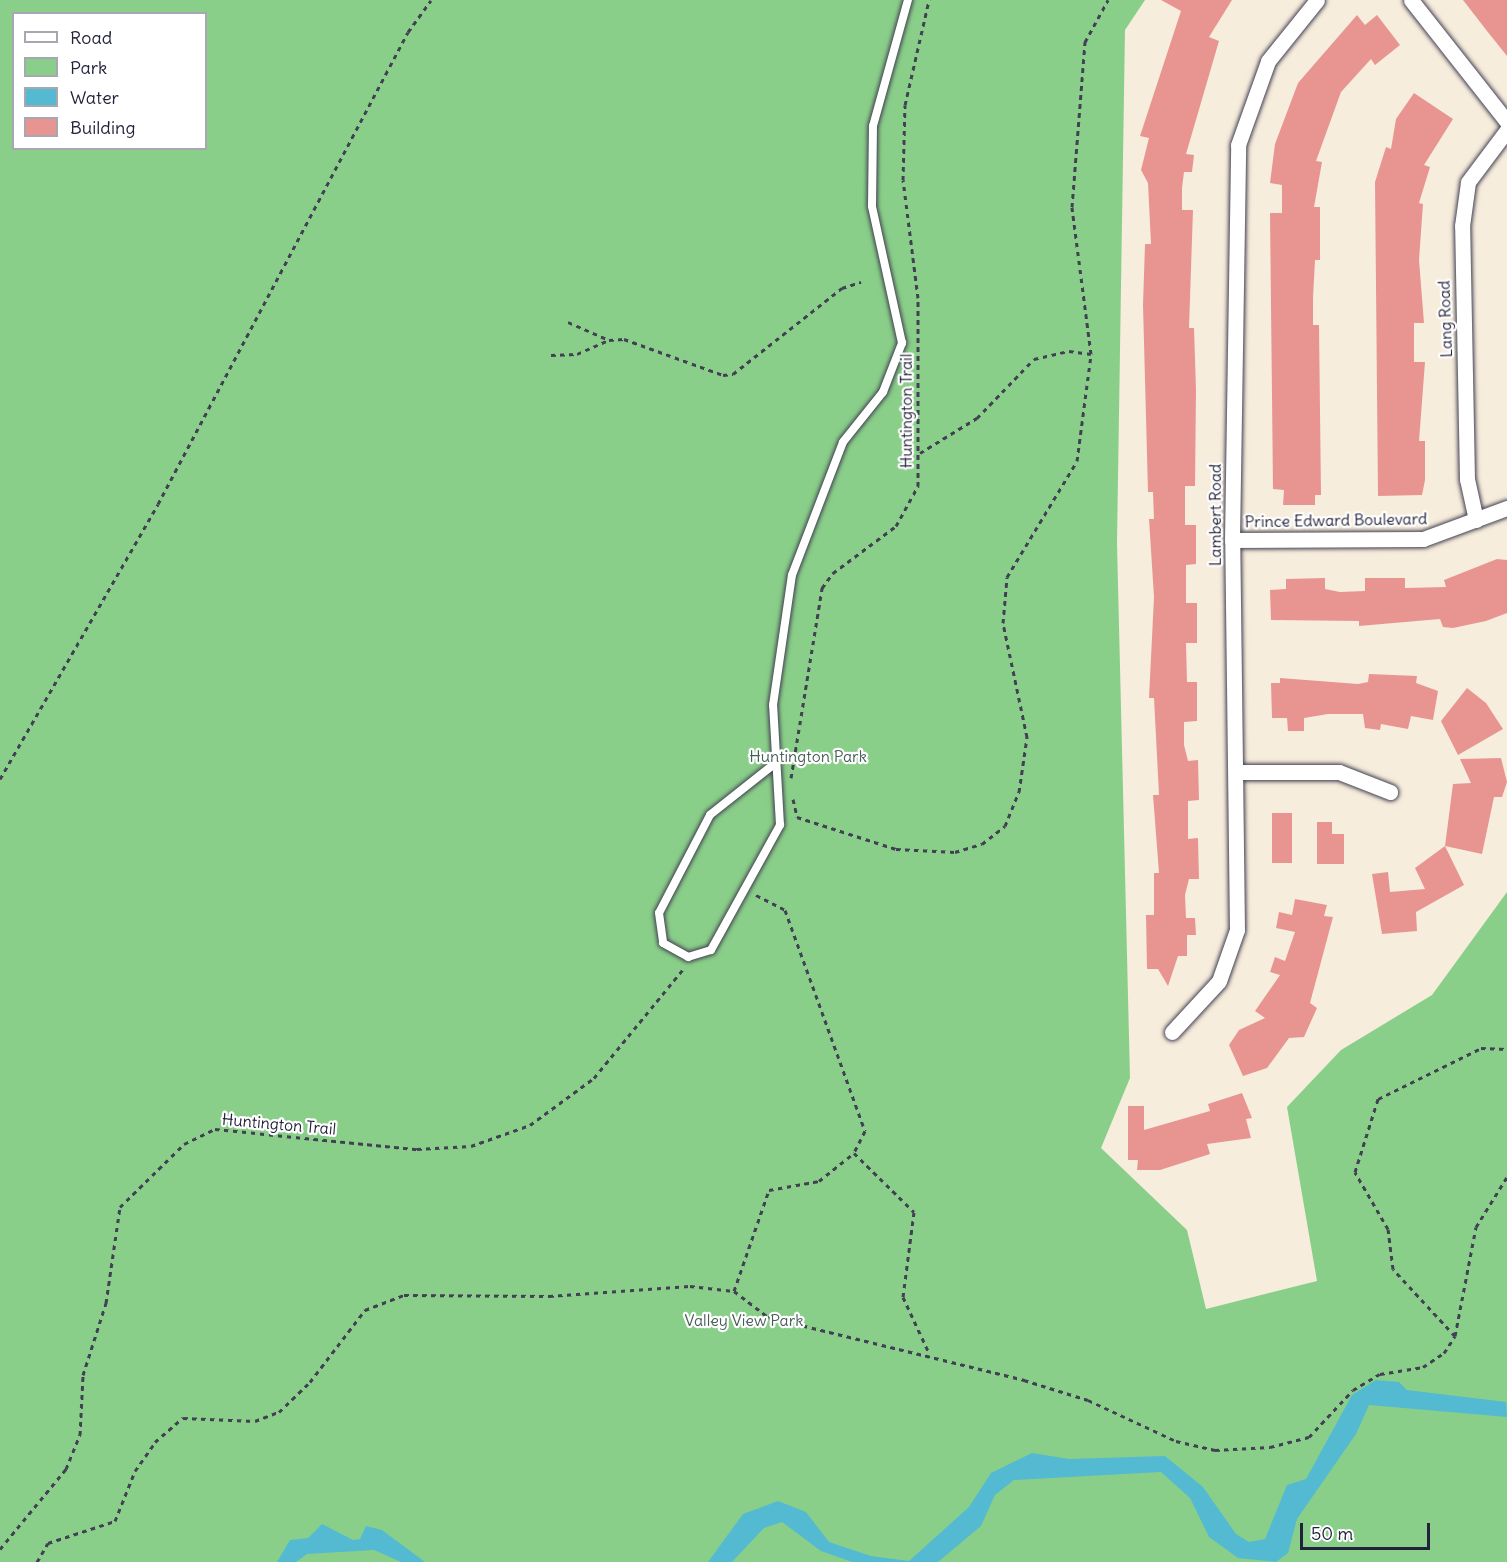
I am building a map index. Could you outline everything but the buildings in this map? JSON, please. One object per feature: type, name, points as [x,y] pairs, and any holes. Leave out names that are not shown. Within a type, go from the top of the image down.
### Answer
[{"type":"street","name":"Lambert Road","points":[[1172,1032],[1212,991],[1235,942],[1237,772],[1232,540],[1238,145],[1268,61],[1317,0]]},
{"type":"street","points":[[1411,0],[1507,122]]},
{"type":"street","name":"Lang Road","points":[[1476,520],[1467,479],[1462,226],[1468,182],[1507,130]]},
{"type":"street","name":"Prince Edward Boulevard","points":[[1232,540],[1423,539],[1507,508]]},
{"type":"street","points":[[1237,772],[1340,772],[1390,792]]},
{"type":"lane","points":[[772,765],[710,814],[658,913],[663,943],[688,957],[711,950],[780,825],[772,765],[773,705],[792,575],[843,442],[883,392],[902,343],[872,206],[873,126],[908,0]]},
{"type":"path","points":[[0,779],[158,504],[402,43],[431,0]]},
{"type":"path","name":"Huntington Trail","points":[[929,0],[905,105],[903,180],[918,298],[920,453],[918,486],[908,511],[822,588],[791,778],[797,818],[927,854],[982,844],[1005,826],[1027,765],[1027,737],[1003,623],[1007,577],[1077,461],[1091,354]]},
{"type":"path","points":[[920,453],[977,418],[1034,359],[1069,351],[1091,354],[1072,207],[1085,42],[1108,0]]},
{"type":"path","points":[[551,356],[577,354],[609,340],[624,339],[723,375],[733,374],[842,288],[861,282]]},
{"type":"path","points":[[568,322],[609,340]]},
{"type":"path","points":[[734,1292],[769,1190],[819,1181],[854,1153],[865,1131],[785,909],[745,889]]},
{"type":"path","name":"Huntington Trail","points":[[0,1549],[66,1469],[80,1434],[83,1375],[106,1303],[120,1207],[184,1144],[215,1129],[417,1149],[471,1146],[530,1125],[594,1078],[648,1017],[683,972],[688,957]]},
{"type":"path","points":[[1455,1336],[1393,1269],[1388,1230],[1355,1172],[1378,1099],[1481,1048],[1507,1049]]},
{"type":"path","points":[[854,1153],[914,1212],[903,1297],[929,1353]]},
{"type":"path","points":[[37,1562],[48,1543],[115,1521],[135,1472],[155,1442],[183,1418],[255,1421],[279,1412],[310,1382],[365,1310],[404,1295],[549,1296],[690,1286],[734,1292],[768,1317],[929,1353],[971,1371],[1024,1380],[1088,1400],[1176,1441],[1215,1450],[1270,1447],[1309,1437],[1353,1390],[1380,1374],[1423,1367],[1444,1353],[1455,1336],[1476,1227],[1507,1177]]},
{"type":"green space","points":[[0,0],[1145,0],[1125,30],[1117,543],[1130,1078],[1101,1148],[1187,1230],[1206,1309],[1317,1281],[1287,1107],[1341,1050],[1432,995],[1507,892],[1507,1562],[0,1562]]},
{"type":"water","points":[[1376,1380],[1399,1382],[1407,1390],[1506,1402],[1507,1417],[1369,1405],[1356,1434],[1297,1519],[1288,1553],[1276,1562],[1238,1558],[1209,1537],[1190,1498],[1161,1472],[1014,1480],[995,1495],[981,1526],[938,1562],[852,1562],[821,1551],[782,1522],[764,1528],[732,1562],[708,1562],[743,1514],[778,1501],[806,1512],[829,1542],[871,1556],[909,1561],[969,1507],[991,1473],[1032,1453],[1069,1459],[1165,1456],[1203,1487],[1236,1534],[1249,1542],[1265,1539],[1287,1485],[1306,1479],[1352,1395]]},
{"type":"water","points":[[322,1524],[353,1540],[360,1539],[366,1526],[382,1530],[425,1562],[401,1562],[374,1550],[307,1554],[296,1562],[277,1562],[290,1540],[308,1538]]},
{"type":"park label","name":"Huntington Park","points":[[808,756]]},
{"type":"park label","name":"Valley View Park","points":[[744,1320]]}]
